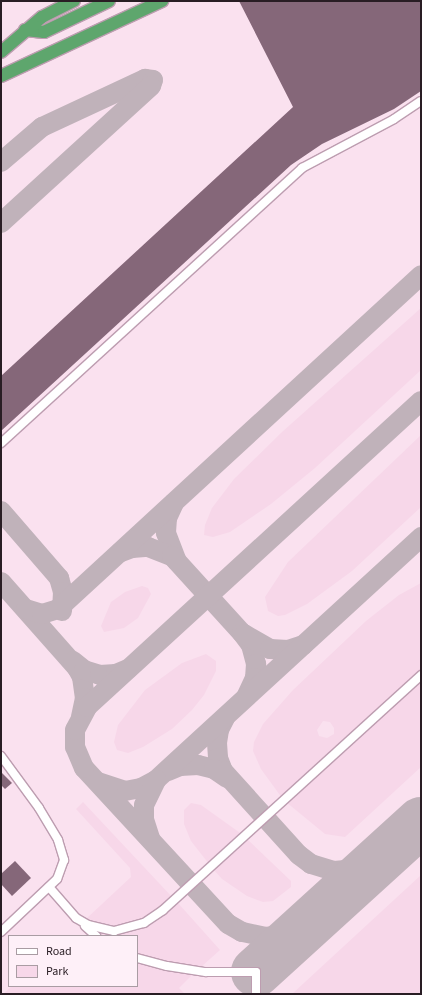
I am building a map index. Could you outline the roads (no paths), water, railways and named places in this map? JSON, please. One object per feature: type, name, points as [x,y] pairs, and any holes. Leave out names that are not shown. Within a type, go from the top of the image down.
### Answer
[{"type":"highway","points":[[1,52],[42,16],[74,1]]},
{"type":"highway","points":[[25,30],[44,32],[109,1]]},
{"type":"highway","points":[[6,73],[162,1]]},
{"type":"lane","points":[[1,443],[302,168],[394,119],[421,101]]},
{"type":"lane","points":[[79,920],[97,928],[114,931],[135,927],[154,918],[421,675]]},
{"type":"lane","points":[[1,756],[39,808],[62,851],[63,868],[57,879],[1,932]]},
{"type":"lane","points":[[49,887],[95,935]]},
{"type":"lane","points":[[138,958],[167,966],[206,972],[256,972],[256,994]]}]
